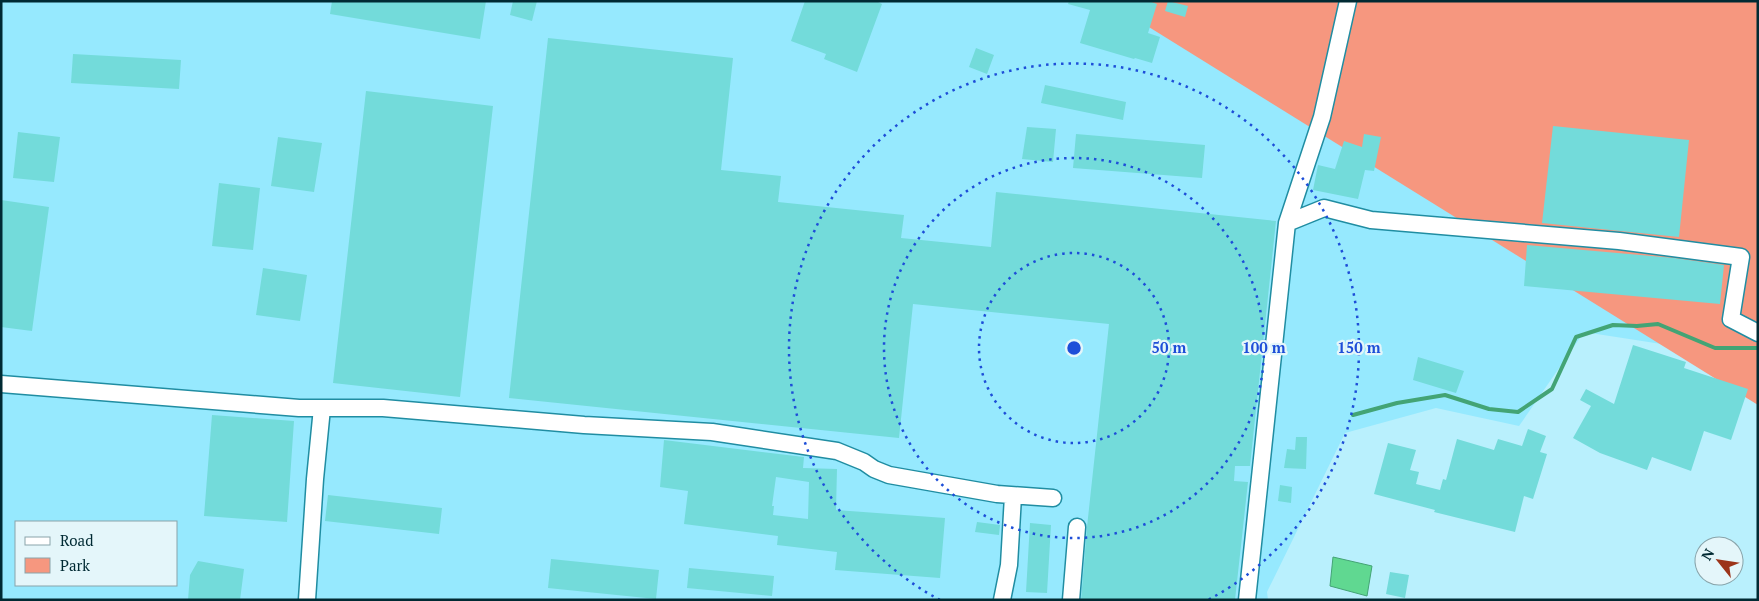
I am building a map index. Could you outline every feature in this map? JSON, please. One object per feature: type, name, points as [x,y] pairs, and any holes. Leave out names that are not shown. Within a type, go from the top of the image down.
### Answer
[{"type":"lane","points":[[1247,600],[1287,222],[1322,117],[1348,1]]},
{"type":"lane","points":[[1287,222],[1324,208],[1371,220],[1619,241],[1740,257],[1731,319],[1758,333]]},
{"type":"lane","points":[[1,384],[290,407],[383,408],[584,425],[712,432],[837,451],[889,475],[997,494],[1053,498]]},
{"type":"lane","points":[[307,600],[322,408]]},
{"type":"lane","points":[[1002,600],[1009,565],[1013,496]]},
{"type":"lane","points":[[1071,600],[1077,526]]},
{"type":"shaded area","points":[[1,1],[1758,1],[1758,359],[1584,332],[1519,426],[1436,408],[1345,433],[1267,592],[1268,600],[1,600]]},
{"type":"shaded area","points":[[1333,557],[1372,566],[1367,596],[1330,586]]},
{"type":"green space","points":[[1107,1],[1758,1],[1758,405]]},
{"type":"building","points":[[332,1],[486,1],[480,39],[330,14]]},
{"type":"building","points":[[513,1],[537,1],[532,21],[510,15]]},
{"type":"building","points":[[805,1],[876,1],[882,4],[857,72],[824,59],[826,54],[791,41]]},
{"type":"building","points":[[1069,1],[1149,1],[1157,4],[1148,33],[1160,37],[1152,63],[1080,43],[1090,10],[1068,4]]},
{"type":"building","points":[[1168,1],[1188,6],[1185,17],[1165,11]]},
{"type":"building","points":[[548,38],[733,58],[721,170],[781,176],[778,202],[904,215],[901,238],[991,247],[996,192],[1276,221],[1250,466],[1235,466],[1234,481],[1248,482],[1235,600],[1081,600],[1109,324],[913,304],[899,438],[509,398]]},
{"type":"building","points":[[976,48],[994,55],[987,74],[969,67]]},
{"type":"building","points":[[73,54],[181,60],[179,89],[71,83]]},
{"type":"building","points":[[1045,85],[1126,102],[1123,120],[1041,103]]},
{"type":"building","points":[[366,91],[493,106],[460,397],[333,383]]},
{"type":"building","points":[[1553,126],[1689,140],[1679,237],[1542,223]]},
{"type":"building","points":[[1027,127],[1056,129],[1053,162],[1022,159]]},
{"type":"building","points":[[18,132],[60,137],[54,182],[13,178]]},
{"type":"building","points":[[1076,134],[1205,145],[1202,178],[1073,168]]},
{"type":"building","points":[[1364,134],[1381,137],[1374,171],[1365,170],[1358,199],[1313,190],[1318,165],[1335,169],[1344,141],[1362,147]]},
{"type":"building","points":[[278,137],[322,143],[314,192],[271,186]]},
{"type":"building","points":[[219,183],[260,188],[253,250],[212,246]]},
{"type":"building","points":[[1,200],[49,207],[32,331],[1,327]]},
{"type":"building","points":[[1527,245],[1674,258],[1724,265],[1720,304],[1524,286]]},
{"type":"building","points":[[263,268],[307,275],[300,321],[256,315]]},
{"type":"building","points":[[1633,345],[1686,362],[1684,368],[1748,389],[1731,440],[1704,431],[1691,471],[1652,457],[1647,470],[1600,453],[1573,438],[1591,406],[1580,400],[1586,389],[1614,404]]},
{"type":"building","points":[[1418,357],[1464,371],[1456,393],[1413,380]]},
{"type":"building","points":[[212,415],[294,421],[287,522],[204,516]]},
{"type":"building","points":[[1528,429],[1546,436],[1540,452],[1547,454],[1533,499],[1524,496],[1515,532],[1434,512],[1435,510],[1374,494],[1388,443],[1416,450],[1410,470],[1419,472],[1416,484],[1440,490],[1443,479],[1446,480],[1457,439],[1494,450],[1498,439],[1522,446]]},
{"type":"building","points":[[1296,437],[1307,437],[1306,469],[1284,468],[1287,449],[1295,450]]},
{"type":"building","points":[[664,440],[804,457],[803,468],[837,469],[836,510],[945,518],[940,578],[835,570],[837,552],[777,545],[778,536],[684,524],[688,491],[660,487]],"holes":[[[776,477],[809,482],[808,519],[773,515],[774,506],[772,506]]]},
{"type":"building","points":[[1280,485],[1292,487],[1291,503],[1278,501]]},
{"type":"building","points":[[328,495],[442,508],[439,534],[325,521]]},
{"type":"building","points":[[977,522],[1000,525],[999,535],[975,532]]},
{"type":"building","points":[[1030,523],[1051,525],[1047,593],[1026,592]]},
{"type":"building","points":[[551,559],[659,570],[656,599],[548,588]]},
{"type":"building","points":[[198,561],[244,569],[240,600],[188,600],[190,575]]},
{"type":"building","points":[[689,568],[774,576],[772,596],[687,588]]},
{"type":"building","points":[[1390,572],[1409,575],[1405,598],[1386,594]]},
{"type":"waterway","points":[[1353,415],[1397,403],[1445,395],[1489,409],[1518,412],[1552,389],[1576,337],[1613,325],[1637,326],[1658,324],[1715,348],[1758,348]]}]
